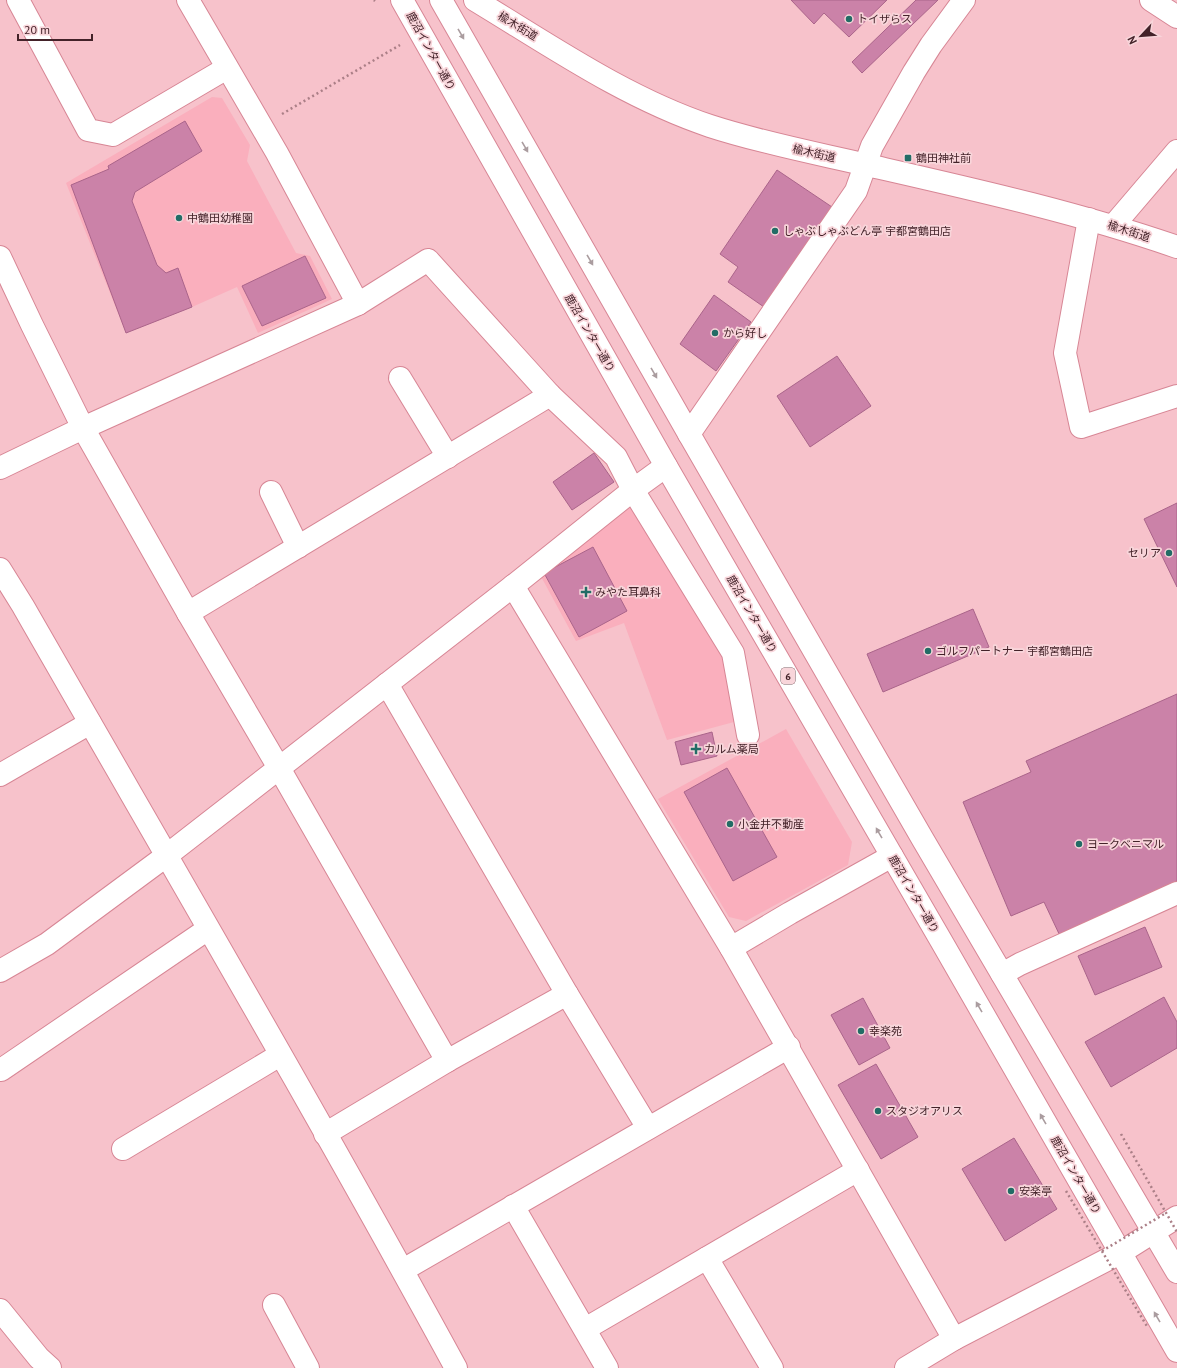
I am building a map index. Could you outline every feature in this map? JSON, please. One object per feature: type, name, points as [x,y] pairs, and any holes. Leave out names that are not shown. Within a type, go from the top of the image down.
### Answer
[{"type":"street","points":[[18,0],[88,130],[113,135],[227,68]]},
{"type":"street","points":[[188,0],[277,153],[358,304]]},
{"type":"street","name":"鹿沼インター通り","points":[[402,0],[666,466],[892,856],[1111,1252],[1177,1350]]},
{"type":"street","points":[[441,0],[918,831],[1177,1272]]},
{"type":"street","name":"楡木街道","points":[[475,0],[586,68],[624,89],[667,109],[710,126],[766,142],[1011,198],[1113,226],[1177,247]]},
{"type":"street","points":[[689,434],[856,191],[872,146],[931,45],[964,0]]},
{"type":"street","points":[[1151,0],[1177,17]]},
{"type":"street","points":[[1113,226],[1177,151]]},
{"type":"street","points":[[1089,219],[1065,353],[1081,427],[1177,396]]},
{"type":"street","points":[[0,257],[83,428],[447,1061]]},
{"type":"street","points":[[0,468],[83,428],[358,304],[428,260],[550,395],[616,457],[633,490],[733,653],[748,735]]},
{"type":"street","points":[[400,378],[448,457]]},
{"type":"street","points":[[188,613],[550,395]]},
{"type":"street","points":[[0,971],[47,944],[166,856],[513,586],[633,490],[666,466]]},
{"type":"street","points":[[271,492],[298,547]]},
{"type":"street","points":[[0,569],[90,723],[403,1270],[456,1368]]},
{"type":"street","points":[[513,586],[732,948],[954,1339]]},
{"type":"street","points":[[387,684],[567,994],[648,1128]]},
{"type":"street","points":[[0,775],[90,723]]},
{"type":"street","points":[[732,948],[790,913],[892,856]]},
{"type":"street","points":[[1002,974],[1020,964],[1177,892]]},
{"type":"street","points":[[1,1070],[208,929]]},
{"type":"street","points":[[325,1134],[447,1061],[567,994]]},
{"type":"street","points":[[403,1270],[789,1047]]},
{"type":"street","points":[[123,1149],[280,1055]]},
{"type":"street","points":[[584,1329],[858,1170]]},
{"type":"street","points":[[513,1206],[607,1368]]},
{"type":"street","points":[[906,1368],[954,1339],[1111,1252],[1153,1232],[1172,1215]]},
{"type":"street","points":[[707,1258],[772,1368]]},
{"type":"street","points":[[274,1305],[308,1368]]},
{"type":"street","points":[[0,1310],[39,1358],[50,1368]]},
{"type":"path","points":[[261,126],[401,45]]},
{"type":"path","points":[[1121,1134],[1172,1215],[1177,1232]]},
{"type":"path","points":[[1066,1191],[1111,1252],[1148,1328]]},
{"type":"path","points":[[1111,1252],[1172,1215]]},
{"type":"shaded area","name":"中鶴田幼稚園","points":[[212,97],[222,98],[250,145],[247,161],[296,253],[310,256],[332,299],[258,333],[237,287],[192,307],[126,333],[66,183]]},
{"type":"shaded area","points":[[628,502],[724,659],[734,722],[667,740],[624,623],[576,641],[538,571]]},
{"type":"shaded area","points":[[786,729],[852,842],[848,865],[746,921],[729,917],[658,799]]},
{"type":"building","name":"トイザらス","points":[[791,0],[887,0],[849,37],[824,13],[814,24]]},
{"type":"building","name":"トイザらス","points":[[916,0],[938,0],[862,73],[852,62]]},
{"type":"building","points":[[185,121],[202,151],[135,192],[132,201],[157,265],[166,273],[178,268],[192,307],[126,333],[71,185],[109,169],[108,166]]},
{"type":"building","name":"しゃぶしゃぶどん亭 宇都宮鶴田店","points":[[777,170],[832,207],[764,307],[728,282],[738,267],[720,254]]},
{"type":"building","points":[[305,256],[326,298],[262,326],[242,286]]},
{"type":"building","name":"から好し","points":[[714,295],[751,322],[716,371],[680,344]]},
{"type":"building","points":[[837,356],[871,406],[810,447],[777,396]]},
{"type":"building","points":[[594,453],[614,482],[572,510],[553,482]]},
{"type":"building","name":"セリア","points":[[1177,503],[1177,587],[1144,519]]},
{"type":"building","name":"みやた耳鼻科","points":[[593,547],[627,611],[579,637],[544,573]]},
{"type":"building","name":"ゴルフパートナー 宇都宮鶴田店","points":[[973,609],[989,647],[883,692],[867,654]]},
{"type":"building","name":"ヨークベニマル","points":[[1177,694],[1177,886],[1061,938],[1044,902],[1011,916],[963,802],[1031,772],[1026,761]]},
{"type":"building","name":"カルム薬局","points":[[712,732],[717,756],[681,765],[675,742]]},
{"type":"building","name":"小金井不動産","points":[[727,768],[777,857],[733,881],[684,792]]},
{"type":"building","points":[[1145,927],[1162,967],[1095,995],[1078,956]]},
{"type":"building","points":[[1164,997],[1177,1022],[1177,1048],[1111,1087],[1085,1042]]},
{"type":"building","name":"幸楽苑","points":[[863,998],[890,1048],[859,1065],[831,1015]]},
{"type":"building","name":"スタジオアリス","points":[[876,1064],[918,1137],[881,1159],[838,1085]]},
{"type":"building","name":"安楽亭","points":[[1014,1138],[1057,1209],[1005,1241],[962,1169]]},
{"type":"place","name":"トイザらス","points":[[849,19]]},
{"type":"place","name":"鶴田神社前","points":[[908,158]]},
{"type":"place","name":"中鶴田幼稚園","points":[[179,218]]},
{"type":"place","name":"しゃぶしゃぶどん亭 宇都宮鶴田店","points":[[775,231]]},
{"type":"place","name":"から好し","points":[[715,333]]},
{"type":"place","name":"セリア","points":[[1169,553]]},
{"type":"place","name":"みやた耳鼻科","points":[[586,592]]},
{"type":"place","name":"ゴルフパートナー 宇都宮鶴田店","points":[[928,651]]},
{"type":"place","name":"カルム薬局","points":[[696,749]]},
{"type":"place","name":"小金井不動産","points":[[730,824]]},
{"type":"place","name":"ヨークベニマル","points":[[1079,844]]},
{"type":"place","name":"幸楽苑","points":[[861,1031]]},
{"type":"place","name":"スタジオアリス","points":[[878,1111]]},
{"type":"place","name":"安楽亭","points":[[1011,1191]]}]
